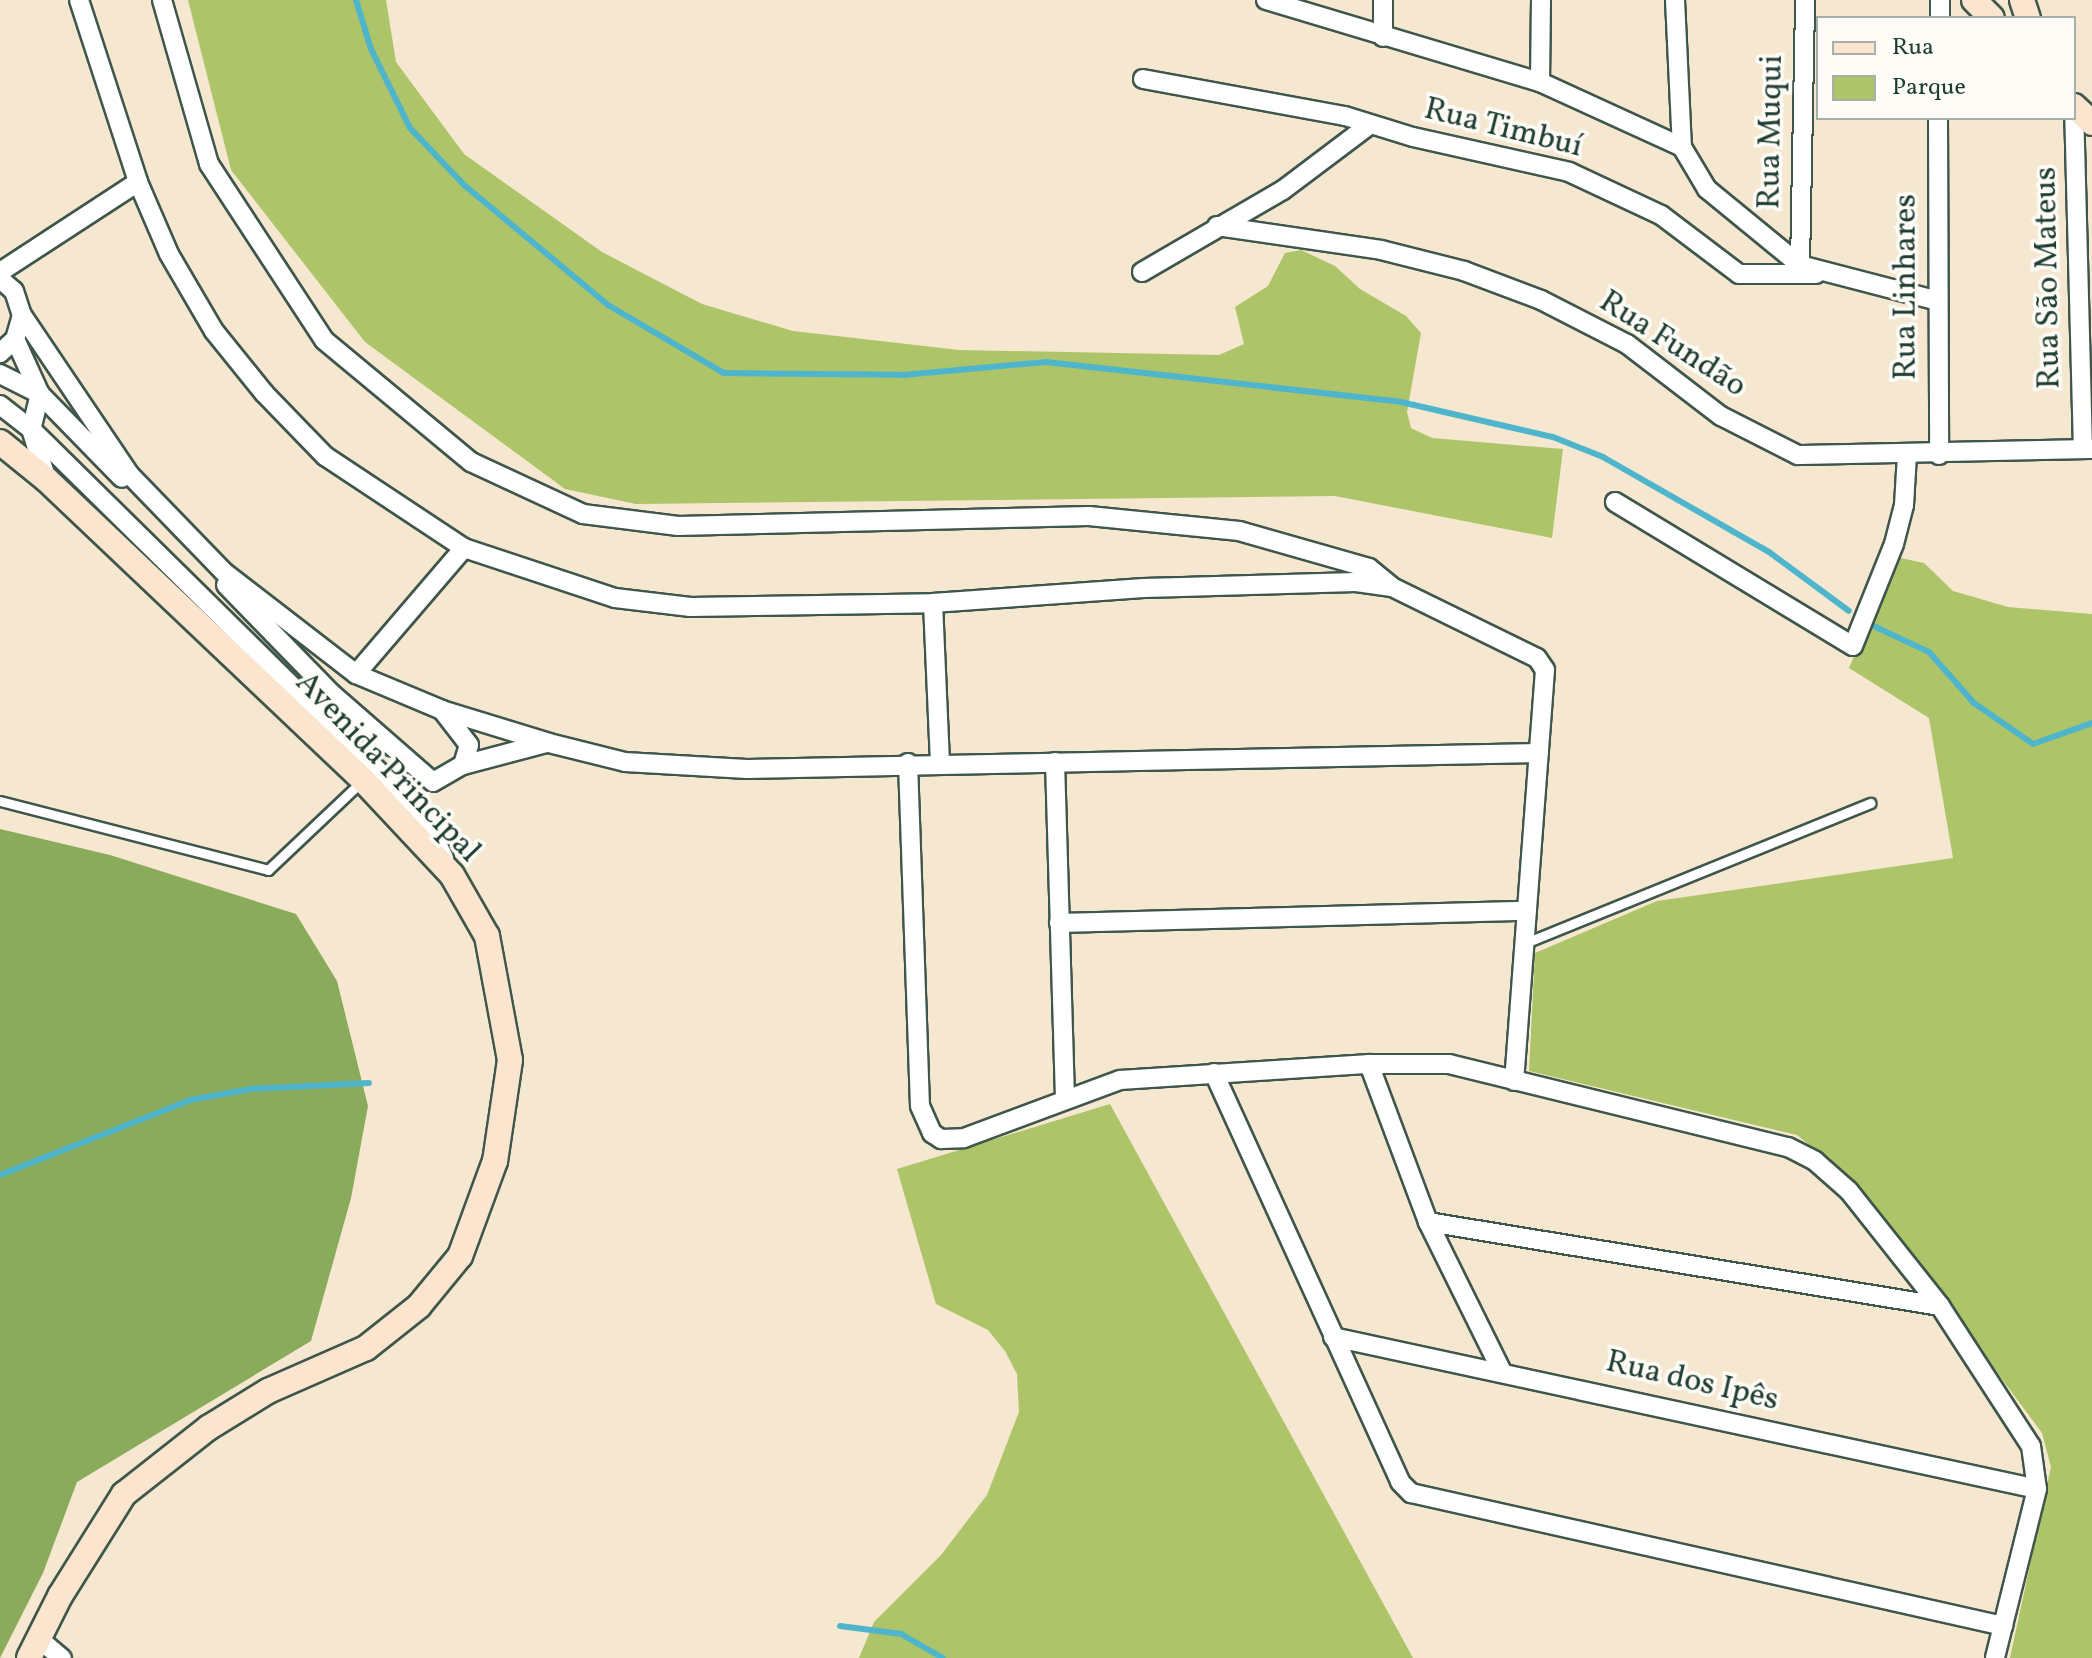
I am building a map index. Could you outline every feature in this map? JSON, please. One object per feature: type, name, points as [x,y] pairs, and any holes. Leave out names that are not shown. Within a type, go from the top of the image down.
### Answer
[{"type":"street","points":[[79,0],[138,182],[169,254],[214,331],[264,393],[325,456],[464,548],[615,598],[749,609],[933,603],[1143,588],[1356,582],[1392,587]]},
{"type":"street","points":[[162,0],[209,164],[324,340],[471,462],[583,514],[678,526],[1089,516],[1239,531],[1369,568],[1392,587],[1537,658],[1545,670],[1514,1081]]},
{"type":"street","points":[[1266,0],[1540,82],[1682,147]]},
{"type":"street","points":[[1383,0],[1383,37]]},
{"type":"street","points":[[1540,82],[1541,0]]},
{"type":"street","points":[[1675,0],[1682,147],[1707,189],[1800,265],[1934,300]]},
{"type":"street","name":"Rua Muqui","points":[[1800,265],[1805,0]]},
{"type":"street","points":[[1974,0],[1990,16]]},
{"type":"street","name":"Rua Timbuí","points":[[1143,79],[1345,116],[1368,126],[1569,172],[1661,215],[1739,274],[1827,272]]},
{"type":"street","points":[[2076,108],[2092,123]]},
{"type":"street","name":"Rua Linhares","points":[[1938,120],[1934,300],[1939,455]]},
{"type":"street","name":"Rua São Mateus","points":[[2075,120],[2087,449]]},
{"type":"street","points":[[1142,272],[1283,190],[1368,126]]},
{"type":"street","points":[[0,272],[138,182]]},
{"type":"street","name":"Rua Fundão","points":[[1217,226],[1381,250],[1464,271],[1541,300],[1627,344],[1721,416],[1798,455],[1939,455],[2087,449]]},
{"type":"street","points":[[0,279],[14,291],[22,315],[130,475],[224,572],[356,674],[442,710],[549,743],[625,762],[691,767],[1539,753]]},
{"type":"street","points":[[0,353],[15,339],[22,315]]},
{"type":"street","points":[[15,339],[40,394],[31,429],[47,480]]},
{"type":"street","points":[[0,374],[40,394],[331,693],[433,782],[463,765],[549,743]]},
{"type":"street","points":[[0,405],[31,429],[205,618],[314,712],[423,815],[452,875]]},
{"type":"street","name":"Avenida Principal","points":[[0,442],[205,618],[452,875],[487,936],[510,1060],[495,1161],[460,1256],[419,1306],[366,1348],[268,1391],[208,1428],[124,1494],[34,1648]]},
{"type":"street","points":[[1615,502],[1853,646],[1894,544],[1904,505],[1907,454]]},
{"type":"street","points":[[356,674],[464,548]]},
{"type":"street","points":[[933,603],[940,762]]},
{"type":"street","points":[[314,712],[331,693]]},
{"type":"street","points":[[442,710],[469,745],[463,765]]},
{"type":"street","points":[[1055,762],[1065,1098]]},
{"type":"street","points":[[908,763],[924,1123],[941,1139],[964,1138],[1120,1080],[1369,1064],[1449,1064],[1788,1147],[1815,1161],[1849,1191],[1940,1306],[2031,1446],[2037,1489],[1995,1658]]},
{"type":"street","points":[[1059,923],[1527,911]]},
{"type":"street","points":[[1369,1064],[1428,1222],[1501,1370]]},
{"type":"street","points":[[1214,1073],[1400,1482],[1411,1493],[2003,1626]]},
{"type":"street","points":[[1428,1222],[1940,1306]]},
{"type":"street","name":"Rua dos Ipês","points":[[1333,1337],[1501,1370],[2037,1489]]},
{"type":"street","points":[[34,1648],[62,1658]]},
{"type":"lane","points":[[0,801],[268,870],[363,780]]},
{"type":"lane","points":[[1523,944],[1871,803]]},
{"type":"green space","points":[[188,0],[386,0],[396,62],[464,154],[602,252],[702,304],[793,331],[959,350],[1219,355],[1244,344],[1235,307],[1268,286],[1285,253],[1301,250],[1335,266],[1360,289],[1406,316],[1421,333],[1407,412],[1411,428],[1432,438],[1563,449],[1552,538],[1335,496],[636,504],[565,489],[365,342],[231,170]]},
{"type":"green space","points":[[1896,557],[1924,563],[1953,591],[2008,607],[2092,614],[2092,1658],[2010,1658],[2051,1467],[2042,1433],[1856,1182],[1797,1135],[1529,1071],[1535,953],[1657,901],[1953,858],[1929,718],[1849,668]]},
{"type":"green space","points":[[0,829],[110,855],[296,914],[337,981],[368,1106],[351,1198],[311,1341],[77,1482],[43,1573],[0,1658]]},
{"type":"green space","points":[[1110,1104],[1413,1658],[859,1658],[874,1622],[941,1555],[987,1495],[1019,1412],[1017,1374],[1005,1351],[988,1330],[936,1304],[897,1169]]},
{"type":"waterway","points":[[356,0],[371,49],[410,128],[464,185],[608,305],[724,373],[903,375],[1046,362],[1401,402],[1553,437],[1603,457],[1769,552],[1849,611]]},
{"type":"waterway","points":[[1865,622],[1929,652],[1974,703],[2033,744],[2092,723]]},
{"type":"waterway","points":[[0,1175],[190,1100],[251,1089],[369,1083]]},
{"type":"waterway","points":[[840,1626],[901,1634],[943,1658]]}]
